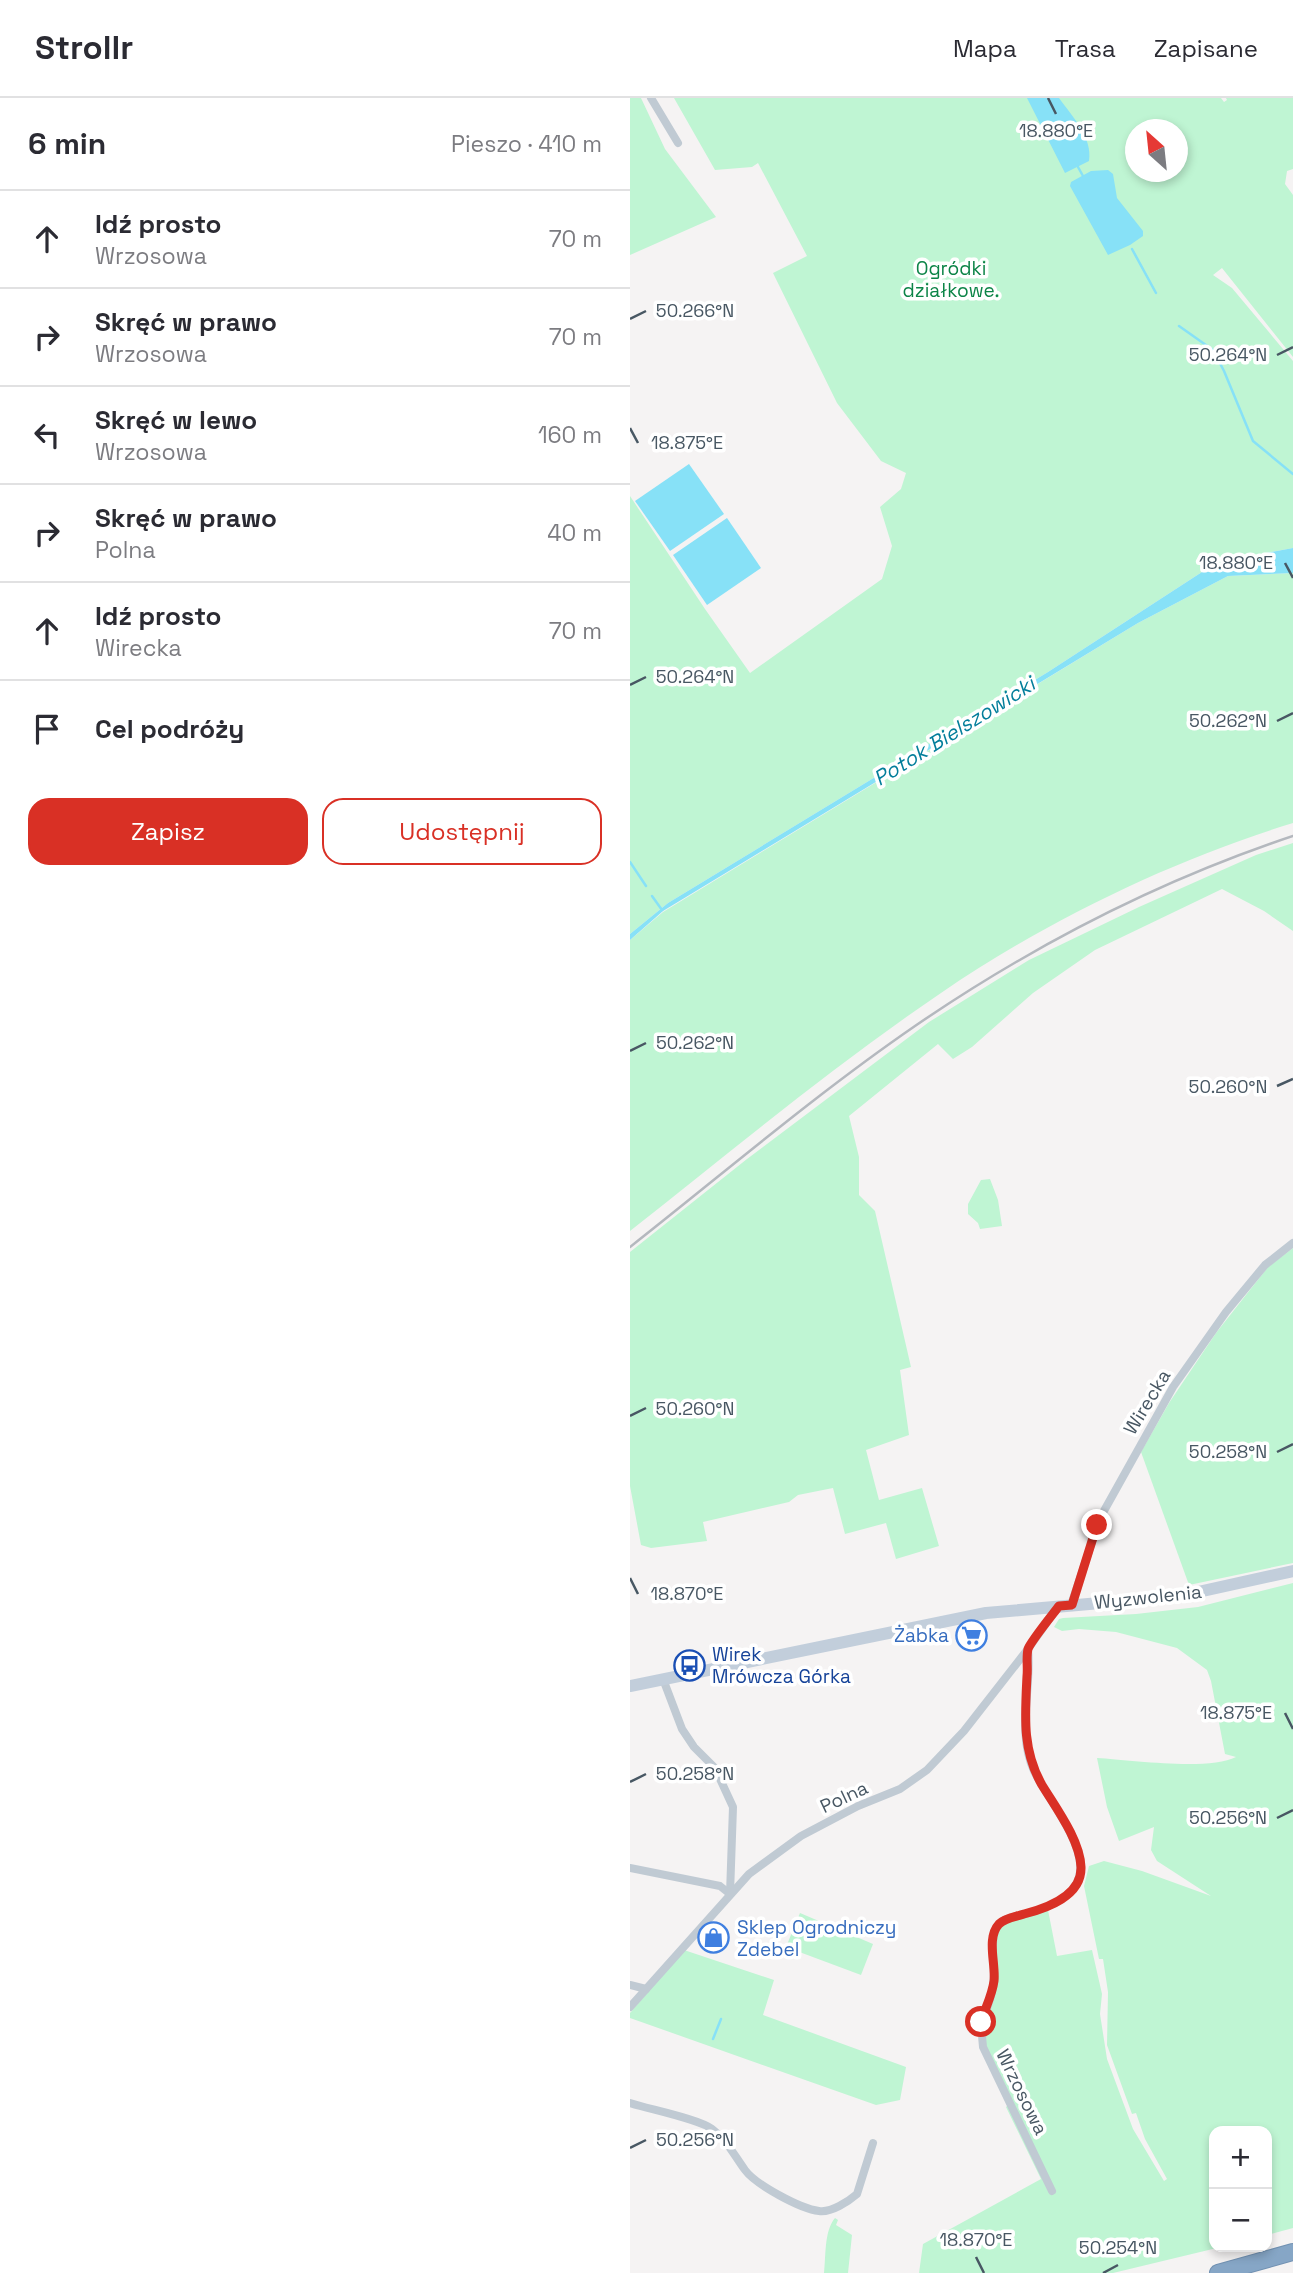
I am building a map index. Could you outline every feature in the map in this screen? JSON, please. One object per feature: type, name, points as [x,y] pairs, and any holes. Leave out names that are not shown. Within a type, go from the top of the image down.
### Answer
[{"type":"highway","points":[[1218,2273],[1293,2252]]},
{"type":"street","points":[[651,98],[678,144]]},
{"type":"street","name":"Wirecka","points":[[1065,1605],[1100,1518],[1173,1387],[1247,1285],[1265,1265],[1293,1243]]},
{"type":"street","name":"Wyzwolenia","points":[[630,1686],[941,1621],[1009,1610],[1180,1596],[1293,1572]]},
{"type":"street","name":"Polna","points":[[630,2007],[749,1874],[801,1836],[858,1806],[900,1789],[927,1770],[964,1731],[1065,1605]]},
{"type":"street","name":"Wrzosowa","points":[[1028,1649],[1024,1711],[1027,1748],[1034,1770],[1069,1830],[1081,1865],[1080,1876],[1075,1888],[1062,1899],[1044,1908],[1004,1920],[997,1926],[993,1934],[994,1980],[991,1997],[981,2022],[981,2032],[982,2047],[1052,2191]]},
{"type":"street","points":[[663,1679],[682,1729],[694,1747],[715,1768],[733,1807],[730,1894]]},
{"type":"street","points":[[630,1868],[720,1886],[730,1894]]},
{"type":"street","points":[[630,1985],[646,1989]]},
{"type":"street","points":[[630,2103],[709,2126],[724,2138],[746,2172],[763,2186],[820,2212],[858,2194],[873,2143]]},
{"type":"green space","points":[[630,98],[641,98],[665,149],[716,217],[630,255]]},
{"type":"green space","name":"Ogródki działkowe.","points":[[674,98],[1221,98],[1224,102],[1226,98],[1293,98],[1293,169],[1287,171],[1285,184],[1293,195],[1293,357],[1222,268],[1213,275],[1232,288],[1293,361],[1293,548],[1240,558],[1202,572],[1048,672],[668,903],[630,934],[630,496],[750,673],[882,579],[892,546],[880,507],[901,489],[906,473],[881,461],[837,403],[773,273],[807,256],[758,163],[752,167],[715,170]]},
{"type":"green space","points":[[1293,573],[1293,823],[1156,874],[1023,941],[941,993],[861,1050],[630,1231],[630,940],[663,912],[1138,623],[1228,576]]},
{"type":"green space","points":[[1293,843],[1293,931],[1264,911],[1222,889],[1095,950],[1033,993],[972,1047],[953,1059],[938,1044],[849,1116],[859,1157],[859,1195],[875,1211],[911,1367],[900,1370],[909,1435],[866,1450],[879,1500],[922,1488],[939,1546],[896,1559],[886,1523],[845,1534],[833,1488],[798,1495],[789,1502],[703,1522],[707,1541],[651,1548],[641,1545],[630,1486],[630,1252],[747,1159],[929,1022],[1029,960],[1256,855]]},
{"type":"green space","points":[[990,1179],[998,1200],[1002,1226],[980,1229],[978,1223],[968,1214],[968,1204],[981,1180]]},
{"type":"green space","points":[[1293,1248],[1293,1563],[1189,1585],[1141,1452],[1169,1403],[1216,1333],[1268,1267]]},
{"type":"green space","points":[[1293,1583],[1293,2228],[1272,2234],[1272,2126],[1209,2126],[1209,2250],[1113,2273],[919,2273],[923,2244],[1041,2179],[1006,2107],[1012,2101],[987,2050],[983,2028],[997,1980],[995,1937],[1001,1927],[1011,1921],[1048,1910],[1057,1956],[1092,1950],[1102,1994],[1100,2014],[1107,2059],[1133,2129],[1164,2181],[1167,2179],[1145,2139],[1136,2113],[1132,2114],[1107,2045],[1108,1992],[1103,1959],[1099,1959],[1084,1886],[1089,1866],[1104,1861],[1142,1871],[1211,1896],[1157,1861],[1151,1850],[1154,1827],[1119,1841],[1107,1807],[1097,1758],[1189,1764],[1224,1761],[1236,1757],[1225,1754],[1207,1670],[1177,1648],[1116,1632],[1079,1629],[1062,1631],[1054,1627],[1059,1619],[1063,1618],[1198,1607]]},
{"type":"green space","points":[[800,1913],[873,1944],[861,1975],[786,1947]]},
{"type":"green space","points":[[684,1950],[774,1980],[763,2015],[906,2067],[900,2100],[876,2105],[630,2018],[630,2013]]},
{"type":"green space","points":[[835,2218],[838,2220],[836,2225],[852,2235],[848,2273],[824,2273],[827,2237]]},
{"type":"water","points":[[1027,98],[1059,98],[1085,136],[1089,161],[1065,173]]},
{"type":"water","points":[[1108,170],[1113,174],[1117,198],[1143,231],[1143,236],[1108,255],[1070,186],[1071,182],[1091,171]]},
{"type":"water","points":[[689,464],[724,514],[670,551],[635,501]]},
{"type":"water","points":[[727,518],[761,568],[707,605],[673,555]]},
{"type":"water","name":"Potok Bielszowicki","points":[[1293,548],[1293,573],[1228,576],[1138,623],[663,911],[630,940],[630,934],[668,903],[1048,672],[1202,572],[1240,558]]},
{"type":"waterway","points":[[1078,167],[1083,176]]},
{"type":"waterway","points":[[1132,249],[1156,293]]},
{"type":"waterway","points":[[1179,326],[1213,350],[1253,441],[1293,474]]},
{"type":"waterway","points":[[630,862],[646,886]]},
{"type":"waterway","points":[[652,896],[662,910]]},
{"type":"waterway","points":[[713,2039],[721,2019]]},
{"type":"railway","points":[[630,1247],[842,1079],[915,1026],[1004,969],[1145,895],[1193,873],[1293,836]]},
{"type":"place","name":"Żabka","points":[[972,1635]]},
{"type":"place","name":"Wirek Mrówcza Górka","points":[[689,1665]]},
{"type":"place","name":"Sklep Ogrodniczy Zdebel","points":[[714,1938]]},
{"type":"route","points":[[981,2022],[991,1997],[994,1980],[993,1934],[997,1926],[1004,1920],[1044,1908],[1062,1899],[1075,1888],[1080,1876],[1081,1865],[1066,1823],[1034,1770],[1027,1748],[1024,1711],[1028,1649],[1059,1606],[1072,1605],[1097,1525]]}]
